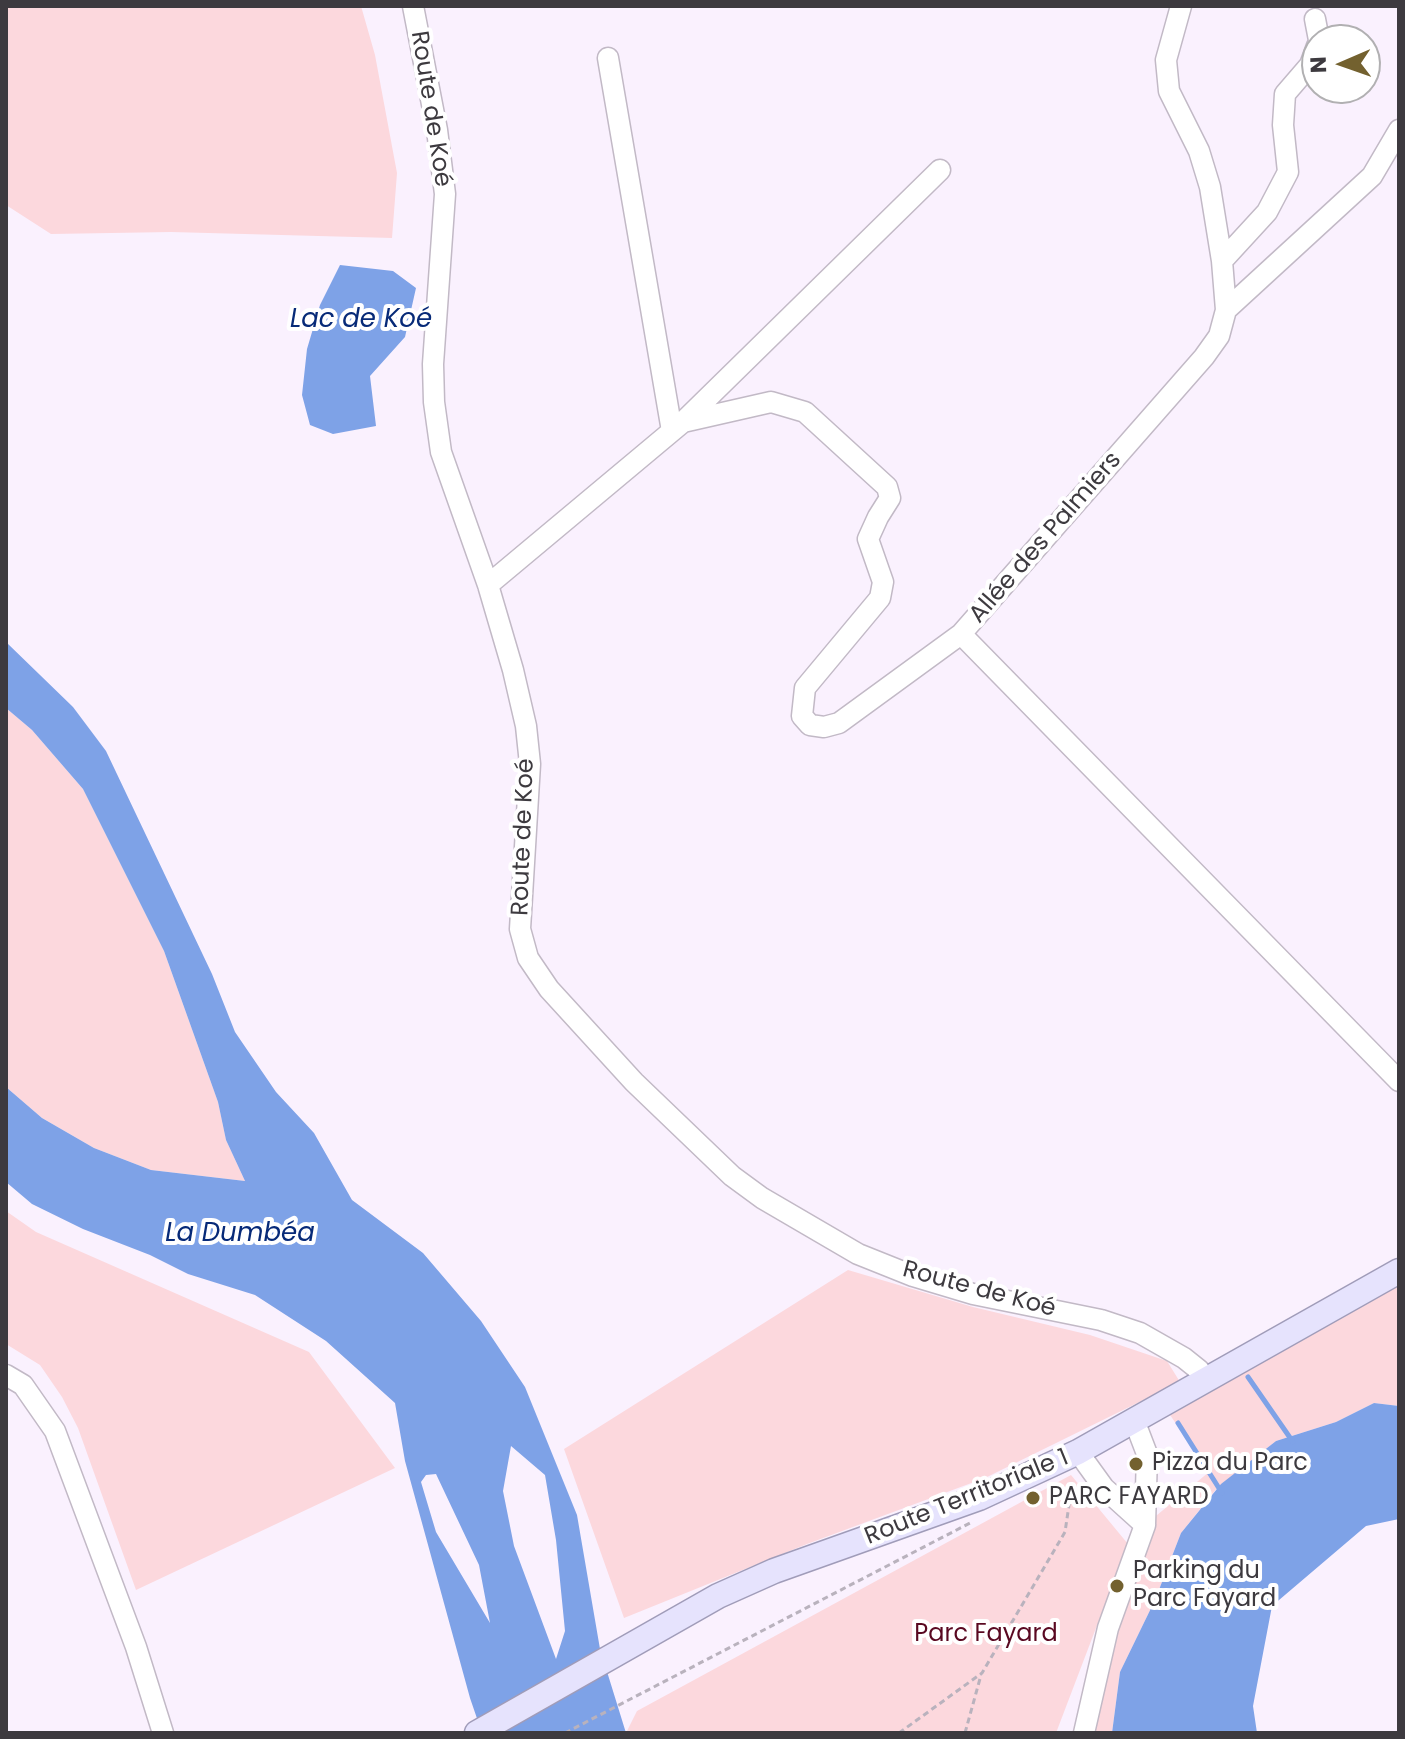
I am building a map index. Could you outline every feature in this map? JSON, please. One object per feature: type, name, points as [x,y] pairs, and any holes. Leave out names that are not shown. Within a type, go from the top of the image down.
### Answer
[{"type":"main road","name":"Route Territoriale 1","points":[[477,1733],[718,1596],[774,1571],[979,1498],[1078,1452],[1399,1271]]},
{"type":"street","name":"Route de Koé","points":[[413,6],[437,130],[445,194],[433,364],[436,415],[441,452],[488,585],[526,726],[530,764],[520,929],[528,958],[558,999],[634,1082],[722,1167],[762,1198],[858,1254],[913,1276],[973,1294],[1101,1320],[1140,1333],[1184,1358],[1199,1370],[1205,1380]]},
{"type":"street","name":"Allée des Palmiers","points":[[1181,6],[1166,60],[1169,91],[1199,151],[1210,187],[1226,310],[1219,336],[1204,357],[961,634],[1399,1081]]},
{"type":"street","points":[[1315,19],[1316,24]]},
{"type":"street","points":[[608,58],[678,427]]},
{"type":"street","points":[[1222,261],[1267,212],[1288,172],[1283,125],[1285,94],[1301,75]]},
{"type":"street","points":[[1226,310],[1372,176],[1399,130]]},
{"type":"street","points":[[488,585],[678,427],[940,170]]},
{"type":"street","points":[[678,427],[771,402],[805,412],[887,487],[890,498],[868,539],[883,582],[880,598],[805,688],[802,716],[810,725],[824,727],[839,723],[961,634]]},
{"type":"street","points":[[6,1375],[23,1385],[55,1431],[136,1647],[163,1733]]},
{"type":"street","points":[[1084,1733],[1108,1628],[1145,1525],[1147,1454],[1134,1420]]},
{"type":"street","points":[[1078,1452],[1104,1488],[1145,1525]]},
{"type":"path","points":[[965,1733],[982,1673],[1065,1532],[1072,1485]]},
{"type":"path","points":[[565,1733],[979,1519]]},
{"type":"path","points":[[899,1733],[982,1673]]},
{"type":"green space","points":[[6,6],[361,6],[375,55],[397,173],[392,238],[171,232],[51,234],[6,205]]},
{"type":"green space","points":[[6,708],[32,730],[83,789],[164,951],[218,1102],[226,1140],[245,1181],[151,1170],[94,1148],[42,1118],[6,1087]]},
{"type":"green space","points":[[6,1211],[36,1232],[309,1352],[395,1468],[136,1590],[78,1428],[62,1397],[40,1365],[6,1344]]},
{"type":"green space","points":[[848,1270],[973,1307],[1090,1335],[1167,1361],[1180,1382],[985,1478],[807,1544],[624,1618],[564,1449]]},
{"type":"green space","name":"Parc Fayard","points":[[1399,1286],[1399,1406],[1374,1403],[1336,1422],[1276,1441],[1218,1487],[1181,1533],[1155,1600],[1120,1672],[1112,1733],[1084,1733],[1145,1525],[1209,1472],[1168,1412]]},
{"type":"green space","name":"Parc Fayard","points":[[1071,1475],[1128,1544],[1056,1733],[626,1733],[637,1711]]},
{"type":"water","name":"Lac de Koé","points":[[340,265],[393,271],[416,288],[405,337],[370,376],[376,426],[333,434],[310,425],[302,395],[307,349],[320,305]]},
{"type":"water","name":"La Dumbéa","points":[[6,642],[73,707],[106,751],[212,974],[235,1032],[276,1092],[314,1133],[352,1200],[423,1253],[481,1321],[525,1387],[577,1515],[600,1649],[626,1733],[482,1733],[405,1461],[395,1403],[326,1341],[255,1295],[188,1274],[150,1255],[83,1229],[32,1204],[6,1182],[6,1087],[42,1118],[94,1148],[151,1170],[245,1181],[226,1140],[218,1102],[164,951],[83,789],[32,730],[6,708]],"holes":[[[511,1446],[545,1475],[556,1540],[565,1631],[556,1659],[514,1546],[503,1491]],[[436,1474],[479,1565],[490,1623],[436,1532],[421,1482],[426,1475]]]},
{"type":"water","points":[[1374,1403],[1399,1406],[1399,1519],[1366,1526],[1272,1606],[1253,1706],[1257,1733],[1112,1733],[1120,1672],[1155,1600],[1181,1533],[1221,1484],[1276,1441],[1336,1422]]},
{"type":"waterway","points":[[1248,1377],[1293,1442]]},
{"type":"waterway","points":[[1178,1423],[1222,1493]]},
{"type":"place","name":"Pizza du Parc","points":[[1136,1464]]},
{"type":"place","name":"PARC FAYARD","points":[[1033,1498]]},
{"type":"place","name":"Parking du Parc Fayard","points":[[1117,1586]]}]
